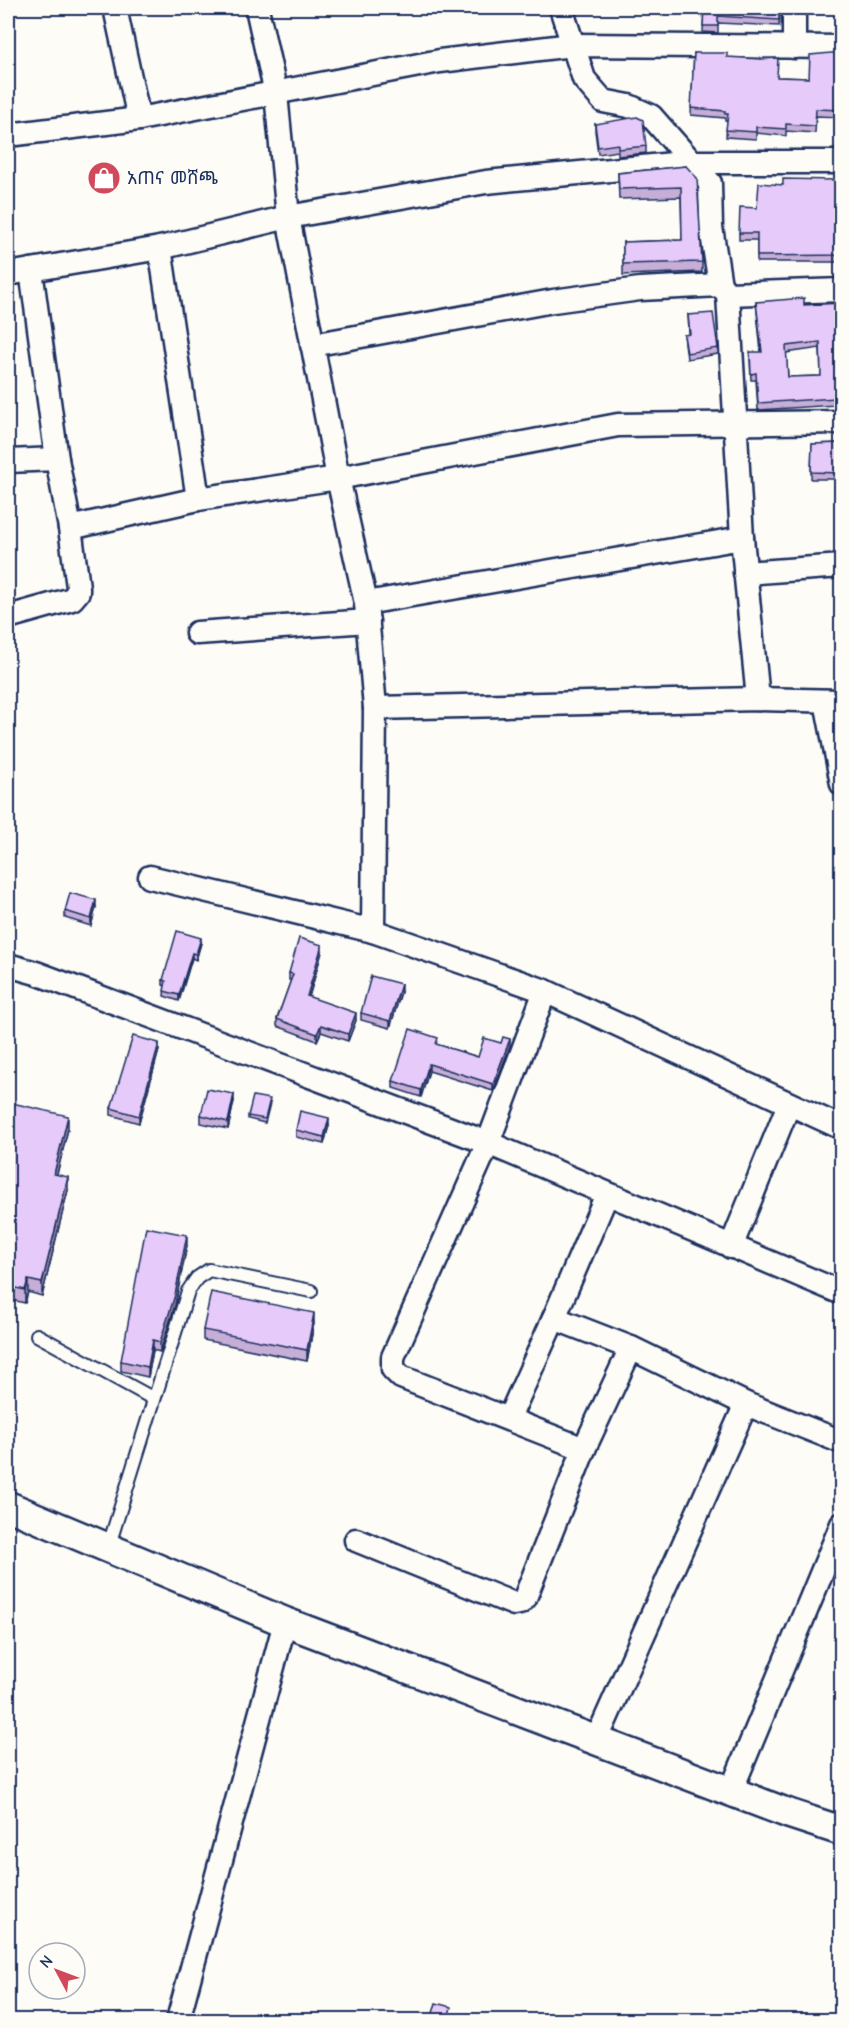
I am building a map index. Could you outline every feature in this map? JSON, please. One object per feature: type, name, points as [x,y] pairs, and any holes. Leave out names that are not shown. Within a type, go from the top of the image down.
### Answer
[{"type":"street","points":[[116,8],[139,119]]},
{"type":"street","points":[[257,8],[276,94],[288,217],[338,478],[367,612],[375,708],[373,931]]},
{"type":"street","points":[[561,8],[584,79],[603,101],[629,106],[651,116],[694,162],[710,183],[711,227],[724,290],[742,538],[758,699]]},
{"type":"street","points":[[794,8],[794,47]]},
{"type":"street","points":[[8,135],[139,119],[440,61],[572,45],[842,48]]},
{"type":"street","points":[[8,274],[160,248],[288,217],[486,182],[694,162],[842,162]]},
{"type":"street","points":[[160,248],[198,499]]},
{"type":"street","points":[[8,617],[72,599],[78,592],[31,270]]},
{"type":"street","points":[[312,345],[553,301],[640,289],[842,290]]},
{"type":"street","points":[[70,528],[198,499],[338,478],[618,425],[842,422]]},
{"type":"street","points":[[8,461],[57,459]]},
{"type":"street","points":[[197,633],[367,612],[742,538]]},
{"type":"street","points":[[745,573],[842,566]]},
{"type":"street","points":[[375,708],[758,699],[834,701],[842,784]]},
{"type":"street","points":[[150,877],[373,931],[545,991],[842,1128]]},
{"type":"street","points":[[8,965],[36,973],[488,1143],[842,1293]]},
{"type":"street","points":[[545,991],[488,1143],[393,1357],[393,1369],[401,1377],[584,1449]]},
{"type":"street","points":[[731,1247],[789,1104]]},
{"type":"street","points":[[509,1418],[607,1194]]},
{"type":"street","points":[[554,1318],[631,1348],[746,1404],[842,1442]]},
{"type":"street","points":[[356,1540],[514,1604],[520,1603],[525,1598],[584,1449],[631,1348]]},
{"type":"street","points":[[596,1741],[746,1404]]},
{"type":"street","points":[[8,1506],[285,1622],[596,1741],[842,1831]]},
{"type":"street","points":[[731,1791],[842,1524]]},
{"type":"street","points":[[178,2020],[285,1622]]},
{"type":"lane","points":[[108,1548],[188,1291],[197,1278],[209,1270],[311,1291]]},
{"type":"lane","points":[[37,1335],[154,1399]]},
{"type":"building","points":[[704,8],[779,8],[779,20],[718,16],[718,26],[703,26]]},
{"type":"building","points":[[842,52],[842,110],[816,109],[815,126],[786,124],[786,129],[756,127],[756,132],[726,130],[728,114],[725,114],[725,111],[691,108],[694,53],[727,53],[727,57],[778,58],[777,77],[809,78],[810,55]]},
{"type":"building","points":[[637,117],[643,120],[646,146],[618,149],[618,144],[598,147],[595,124]]},
{"type":"building","points":[[686,166],[697,178],[702,262],[623,264],[623,242],[682,240],[681,187],[619,189],[618,173]]},
{"type":"building","points":[[842,167],[842,255],[757,256],[757,233],[739,233],[740,207],[757,208],[759,183],[783,185],[783,179],[836,180],[836,169]]},
{"type":"building","points":[[804,298],[804,305],[842,303],[842,402],[836,402],[836,398],[758,403],[756,373],[751,374],[750,352],[762,352],[756,302]],"holes":[[[820,342],[821,376],[788,377],[786,346]]]},
{"type":"building","points":[[713,313],[718,348],[687,353],[684,335],[690,334],[688,315]]},
{"type":"building","points":[[842,443],[842,481],[839,482],[839,473],[811,472],[812,444]]},
{"type":"building","points":[[70,893],[96,900],[91,919],[65,911]]},
{"type":"building","points":[[177,931],[201,938],[196,954],[192,953],[179,995],[164,991],[166,981],[163,980]]},
{"type":"building","points":[[299,938],[322,945],[307,996],[356,1013],[348,1034],[321,1025],[317,1034],[277,1019],[293,974],[289,973]]},
{"type":"building","points":[[371,976],[401,984],[390,1021],[361,1013]]},
{"type":"building","points":[[410,1029],[438,1038],[436,1044],[478,1057],[484,1038],[501,1043],[503,1037],[510,1039],[493,1084],[429,1064],[421,1090],[393,1081]]},
{"type":"building","points":[[133,1036],[159,1043],[139,1116],[111,1108]]},
{"type":"building","points":[[207,1089],[234,1094],[228,1122],[201,1115]]},
{"type":"building","points":[[253,1096],[270,1099],[265,1119],[248,1116]]},
{"type":"building","points":[[8,1102],[68,1116],[54,1174],[68,1177],[42,1283],[28,1280],[25,1290],[8,1286]]},
{"type":"building","points":[[300,1111],[329,1118],[324,1137],[296,1130]]},
{"type":"building","points":[[146,1227],[187,1235],[175,1295],[160,1342],[153,1340],[148,1367],[121,1361]]},
{"type":"building","points":[[211,1292],[314,1313],[307,1350],[203,1330]]},
{"type":"building","points":[[8,1903],[12,1927],[8,1927]]},
{"type":"building","points":[[436,2003],[451,2007],[448,2020],[431,2020]]},
{"type":"place","name":"አጠና መሸጫ","points":[[104,178]]}]
